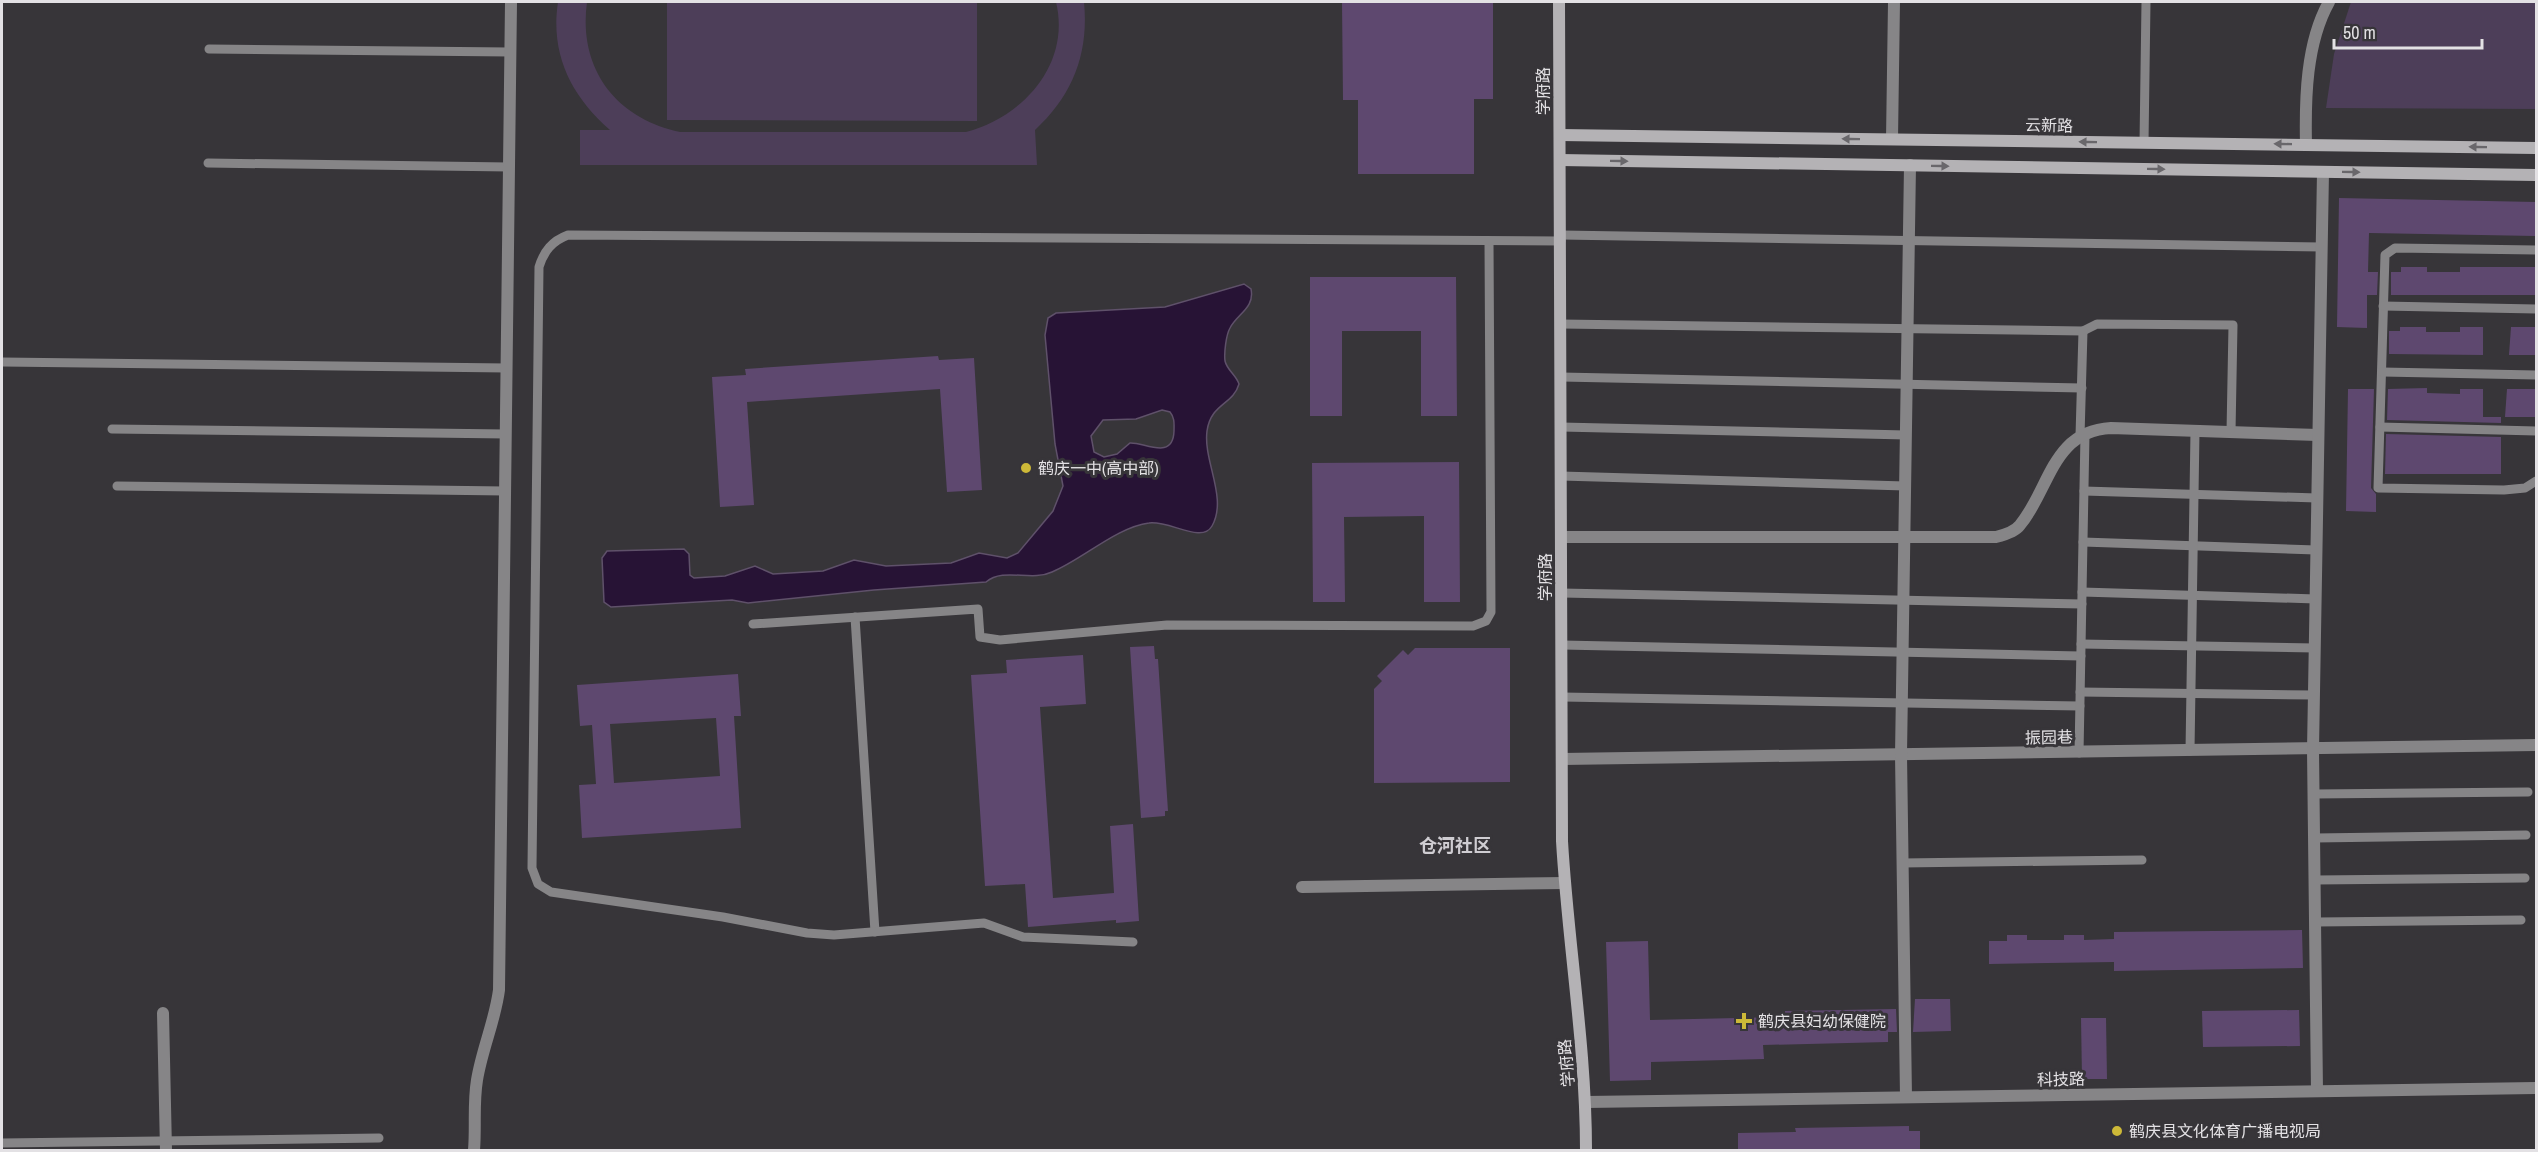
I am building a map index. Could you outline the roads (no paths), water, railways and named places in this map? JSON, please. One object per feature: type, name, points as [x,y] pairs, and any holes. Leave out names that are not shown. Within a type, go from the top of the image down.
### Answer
[{"type":"street","points":[[474,1150],[477,1082],[484,1049],[493,1025],[499,990],[511,2]]},
{"type":"street","name":"学府路","points":[[1559,2],[1562,759],[1565,884],[1586,1102],[1586,1150]]},
{"type":"street","points":[[1892,139],[1894,2]]},
{"type":"street","points":[[2306,145],[2310,68],[2317,33],[2329,2]]},
{"type":"street","name":"云新路","points":[[1560,135],[2536,148]]},
{"type":"street","points":[[1560,160],[2536,175]]},
{"type":"street","points":[[1906,1097],[1901,755],[1910,165]]},
{"type":"street","points":[[2317,1091],[2313,750],[2323,172]]},
{"type":"street","points":[[1562,537],[1984,538],[2007,534],[2019,526],[2063,450],[2083,435],[2111,428],[2318,435]]},
{"type":"street","name":"振园巷","points":[[1562,759],[2536,745]]},
{"type":"street","points":[[1302,887],[1565,884]]},
{"type":"street","points":[[163,1013],[166,1146]]},
{"type":"street","name":"科技路","points":[[1586,1102],[2536,1088]]},
{"type":"lane","points":[[2144,143],[2146,2]]},
{"type":"lane","points":[[209,49],[510,52]]},
{"type":"lane","points":[[208,163],[509,167]]},
{"type":"lane","points":[[1133,942],[1023,937],[984,923],[834,935],[776,929],[723,916],[551,892],[538,884],[534,876],[539,267],[547,249],[568,235],[1489,241],[1561,238],[2322,248]]},
{"type":"lane","points":[[753,624],[978,609],[980,637],[1000,640],[1167,625],[1473,626],[1486,621],[1491,612],[1489,241]]},
{"type":"lane","points":[[2536,250],[2395,248],[2385,255],[2378,488],[2504,490],[2525,488],[2536,481]]},
{"type":"lane","points":[[2383,306],[2536,309]]},
{"type":"lane","points":[[1561,324],[2083,332],[2097,324],[2233,325],[2231,432]]},
{"type":"lane","points":[[2079,753],[2084,491],[2083,332]]},
{"type":"lane","points":[[2,362],[507,368]]},
{"type":"lane","points":[[2382,372],[2536,375]]},
{"type":"lane","points":[[1561,378],[1907,382],[2082,388]]},
{"type":"lane","points":[[1561,427],[1906,435]]},
{"type":"lane","points":[[2380,427],[2536,431]]},
{"type":"lane","points":[[112,429],[506,434]]},
{"type":"lane","points":[[2190,751],[2195,431]]},
{"type":"lane","points":[[1561,476],[1905,486]]},
{"type":"lane","points":[[117,486],[505,491]]},
{"type":"lane","points":[[2084,491],[2317,498]]},
{"type":"lane","points":[[2083,542],[2316,550]]},
{"type":"lane","points":[[2082,592],[2316,599]]},
{"type":"lane","points":[[1562,593],[2082,604]]},
{"type":"lane","points":[[855,617],[875,932]]},
{"type":"lane","points":[[2081,644],[2315,648]]},
{"type":"lane","points":[[1562,645],[2081,656]]},
{"type":"lane","points":[[2080,692],[2314,695]]},
{"type":"lane","points":[[1562,697],[2080,706]]},
{"type":"lane","points":[[2314,794],[2528,792]]},
{"type":"lane","points":[[2315,838],[2526,835]]},
{"type":"lane","points":[[1902,863],[2142,860]]},
{"type":"lane","points":[[2315,880],[2525,878]]},
{"type":"lane","points":[[2316,922],[2520,920]]},
{"type":"lane","points":[[2,1143],[166,1146],[379,1138]]},
{"type":"place","name":"鹤庆一中(高中部)","points":[[1026,468]]},
{"type":"place","name":"鹤庆县妇幼保健院","points":[[1744,1021]]},
{"type":"place","name":"鹤庆县文化体育广播电视局","points":[[2117,1131]]},
{"type":"district","name":"仓河社区","points":[[1455,846]]}]
